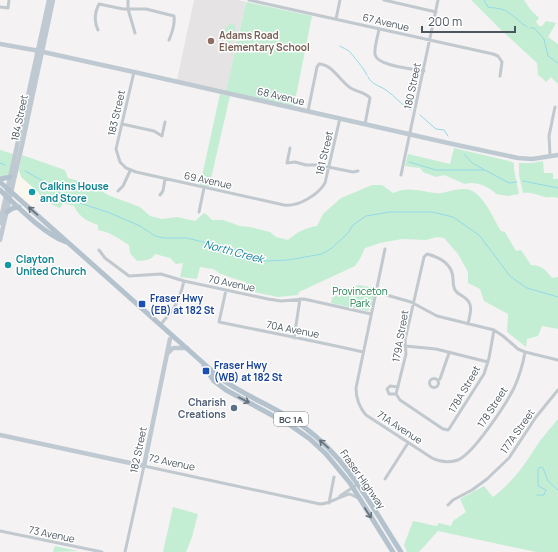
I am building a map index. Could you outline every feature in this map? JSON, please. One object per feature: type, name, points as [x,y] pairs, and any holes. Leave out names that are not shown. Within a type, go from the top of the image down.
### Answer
[{"type":"main road","points":[[0,180],[10,177]]},
{"type":"main road","name":"Fraser Highway","points":[[0,180],[9,190],[200,360],[228,383],[291,418],[310,432],[332,452],[344,464],[358,484],[401,552]]},
{"type":"main road","name":"Fraser Highway","points":[[0,190],[41,227],[54,236],[69,243]]},
{"type":"main road","points":[[7,212],[13,208],[19,207]]},
{"type":"main road","name":"Fraser Highway","points":[[200,360],[214,380],[226,390],[290,425],[310,440],[338,467],[393,552]]},
{"type":"street","points":[[0,7],[8,8],[9,0]]},
{"type":"street","name":"184 Street","points":[[9,190],[29,114],[49,0]]},
{"type":"street","name":"184 Street","points":[[0,240],[7,212],[10,177],[25,108],[53,0]]},
{"type":"street","points":[[128,0],[128,8],[135,33]]},
{"type":"street","name":"67 Avenue","points":[[249,0],[266,2],[498,56],[502,62],[500,76]]},
{"type":"street","points":[[336,19],[340,0]]},
{"type":"street","points":[[384,0],[436,12]]},
{"type":"street","name":"180 Street","points":[[401,175],[438,0]]},
{"type":"street","points":[[98,30],[95,23],[98,5],[101,4],[146,9],[172,15],[174,19],[172,34],[169,40]]},
{"type":"street","points":[[379,29],[375,56],[395,67],[424,71]]},
{"type":"street","name":"68 Avenue","points":[[0,44],[40,51],[522,158],[558,155]]},
{"type":"street","points":[[308,111],[317,67],[319,64],[323,64],[349,87],[367,95],[370,98],[366,124]]},
{"type":"street","name":"183 Street","points":[[130,171],[122,165],[118,158],[116,149],[134,72]]},
{"type":"street","points":[[550,155],[549,136],[555,107]]},
{"type":"street","points":[[25,108],[29,114]]},
{"type":"street","name":"181 Street","points":[[301,203],[323,187],[326,180],[340,118]]},
{"type":"street","points":[[122,124],[154,131],[162,136],[165,122]]},
{"type":"street","points":[[290,148],[287,163],[295,162],[353,172],[358,171]]},
{"type":"street","points":[[118,191],[123,186],[130,171]]},
{"type":"street","name":"69 Avenue","points":[[130,171],[284,205],[292,206],[301,203]]},
{"type":"street","points":[[160,195],[163,191],[165,179]]},
{"type":"street","points":[[199,212],[204,188]]},
{"type":"street","name":"184 Street","points":[[0,223],[8,197]]},
{"type":"street","points":[[363,352],[385,249]]},
{"type":"street","name":"70 Avenue","points":[[99,250],[105,258],[129,276],[161,274],[184,281],[275,301],[300,299],[371,314]]},
{"type":"street","name":"179A Street","points":[[396,394],[406,354],[405,340],[413,303],[424,257],[427,254],[440,258],[449,266],[453,275],[454,288],[465,297],[471,305],[468,324]]},
{"type":"street","points":[[161,324],[173,312],[184,281]]},
{"type":"street","name":"70A Avenue","points":[[226,290],[219,322],[363,352]]},
{"type":"street","points":[[376,292],[413,303],[437,316],[494,330],[518,349],[558,360]]},
{"type":"street","points":[[294,338],[300,299]]},
{"type":"street","name":"178A Street","points":[[396,394],[400,400],[443,429],[448,430],[451,428],[484,374],[488,362],[494,330]]},
{"type":"street","name":"182 Street","points":[[125,552],[170,339]]},
{"type":"street","points":[[405,346],[436,349],[488,362]]},
{"type":"street","points":[[168,352],[173,348],[187,348]]},
{"type":"street","name":"71A Avenue","points":[[363,352],[357,382],[356,396],[362,410],[366,415],[408,443],[438,460],[447,462],[458,460]]},
{"type":"street","name":"178 Street","points":[[458,460],[467,453],[485,434],[516,382],[525,352]]},
{"type":"street","points":[[438,380],[440,379],[449,353]]},
{"type":"street","points":[[396,394],[389,394],[387,389],[390,386],[398,387]]},
{"type":"street","name":"177A Street","points":[[448,505],[453,500],[487,480],[509,458],[536,417],[558,390]]},
{"type":"street","name":"72 Avenue","points":[[0,435],[320,504],[329,503]]},
{"type":"street","points":[[385,479],[408,443]]},
{"type":"street","points":[[329,503],[334,477]]},
{"type":"street","points":[[329,503],[358,484]]},
{"type":"street","points":[[339,497],[350,494],[360,500]]},
{"type":"street","name":"73 Avenue","points":[[0,531],[102,552]]},
{"type":"shaded area","name":"Adams Road Elementary School","points":[[194,0],[238,0],[246,2],[226,91],[177,80]]},
{"type":"shaded area","points":[[19,170],[21,177],[38,192],[33,208],[15,192],[14,185]]},
{"type":"green space","points":[[471,0],[524,0],[539,18],[536,22],[539,26],[542,26],[546,21],[556,23],[548,37],[558,44],[558,84],[551,77],[546,82],[538,75],[537,63]]},
{"type":"green space","points":[[246,2],[312,16],[294,106],[226,91]]},
{"type":"green space","points":[[233,23],[236,27],[234,39],[229,43],[223,38],[223,33],[229,25]]},
{"type":"green space","points":[[220,94],[230,96],[209,187],[200,185]]},
{"type":"green space","points":[[454,148],[514,163],[519,194],[508,196],[496,194],[481,185],[473,183],[465,184],[444,175],[436,177],[423,172],[420,168],[405,166],[408,154],[450,164]]},
{"type":"green space","points":[[0,150],[13,154],[9,173],[0,177]]},
{"type":"green space","points":[[22,155],[65,170],[68,178],[83,182],[108,195],[140,207],[150,216],[162,219],[177,217],[195,221],[204,213],[212,220],[223,220],[240,226],[270,232],[276,237],[288,240],[301,231],[317,226],[323,214],[341,198],[372,185],[382,185],[393,193],[409,189],[435,193],[460,189],[469,190],[475,193],[486,204],[501,231],[505,232],[516,251],[521,250],[531,265],[543,268],[552,278],[558,277],[558,329],[542,326],[538,336],[527,339],[526,347],[507,332],[508,314],[484,301],[480,289],[468,283],[468,272],[458,254],[444,238],[437,237],[426,240],[402,239],[380,243],[365,248],[355,266],[299,292],[298,295],[278,297],[245,290],[246,282],[221,274],[214,269],[200,267],[197,279],[180,277],[183,263],[176,264],[170,258],[155,254],[150,259],[137,261],[130,253],[129,245],[110,234],[98,230],[98,225],[84,218],[78,213],[74,206],[63,203],[60,208],[44,201],[38,192],[21,177],[19,170]]},
{"type":"green space","points":[[543,161],[544,173],[553,173],[553,179],[558,179],[558,198],[523,193],[519,175],[519,163]]},
{"type":"green space","name":"Provinceton Park","points":[[358,285],[375,288],[371,308],[368,311],[331,303],[332,298],[335,296]]},
{"type":"green space","points":[[558,419],[558,552],[536,552],[438,531],[419,552],[407,552],[404,545],[413,521],[437,526],[439,523],[451,526],[453,521],[466,512],[460,499],[484,486],[493,497],[524,465]]},
{"type":"green space","points":[[173,507],[198,514],[192,537],[186,552],[163,552]]},
{"type":"green space","points":[[55,546],[78,551],[53,552]]},
{"type":"waterway","points":[[484,0],[488,7],[506,11],[527,27]]},
{"type":"waterway","points":[[530,28],[534,28],[544,39],[548,56],[558,63]]},
{"type":"waterway","points":[[340,46],[349,51],[367,75]]},
{"type":"waterway","points":[[368,77],[373,83],[386,90],[404,106],[411,110]]},
{"type":"waterway","points":[[420,115],[436,129],[444,130],[448,136]]},
{"type":"waterway","points":[[464,154],[472,163],[509,183],[517,182]]},
{"type":"waterway","points":[[409,162],[436,170],[485,170]]},
{"type":"waterway","name":"North Creek","points":[[0,163],[5,165]]},
{"type":"waterway","name":"North Creek","points":[[25,171],[43,181],[68,199],[110,213],[140,226],[155,236],[164,238],[187,238],[239,251],[266,261],[288,260],[322,254],[332,248],[348,233],[353,225],[366,216],[390,212],[432,212],[453,217],[479,235],[510,276],[518,282],[527,288],[558,297]]},
{"type":"waterway","points":[[523,181],[558,188]]},
{"type":"waterway","points":[[537,495],[544,495],[546,490],[538,486],[538,470],[540,467],[543,468],[548,481],[558,490]]},
{"type":"place","name":"Adams Road Elementary School","points":[[211,41]]},
{"type":"place","name":"Calkins House and Store","points":[[32,192]]},
{"type":"place","name":"Clayton United Church","points":[[8,265]]},
{"type":"place","name":"Fraser Hwy (EB) at 182 St","points":[[142,304]]},
{"type":"place","name":"Fraser Hwy (WB) at 182 St","points":[[206,371]]},
{"type":"place","name":"Charish Creations","points":[[234,408]]}]
